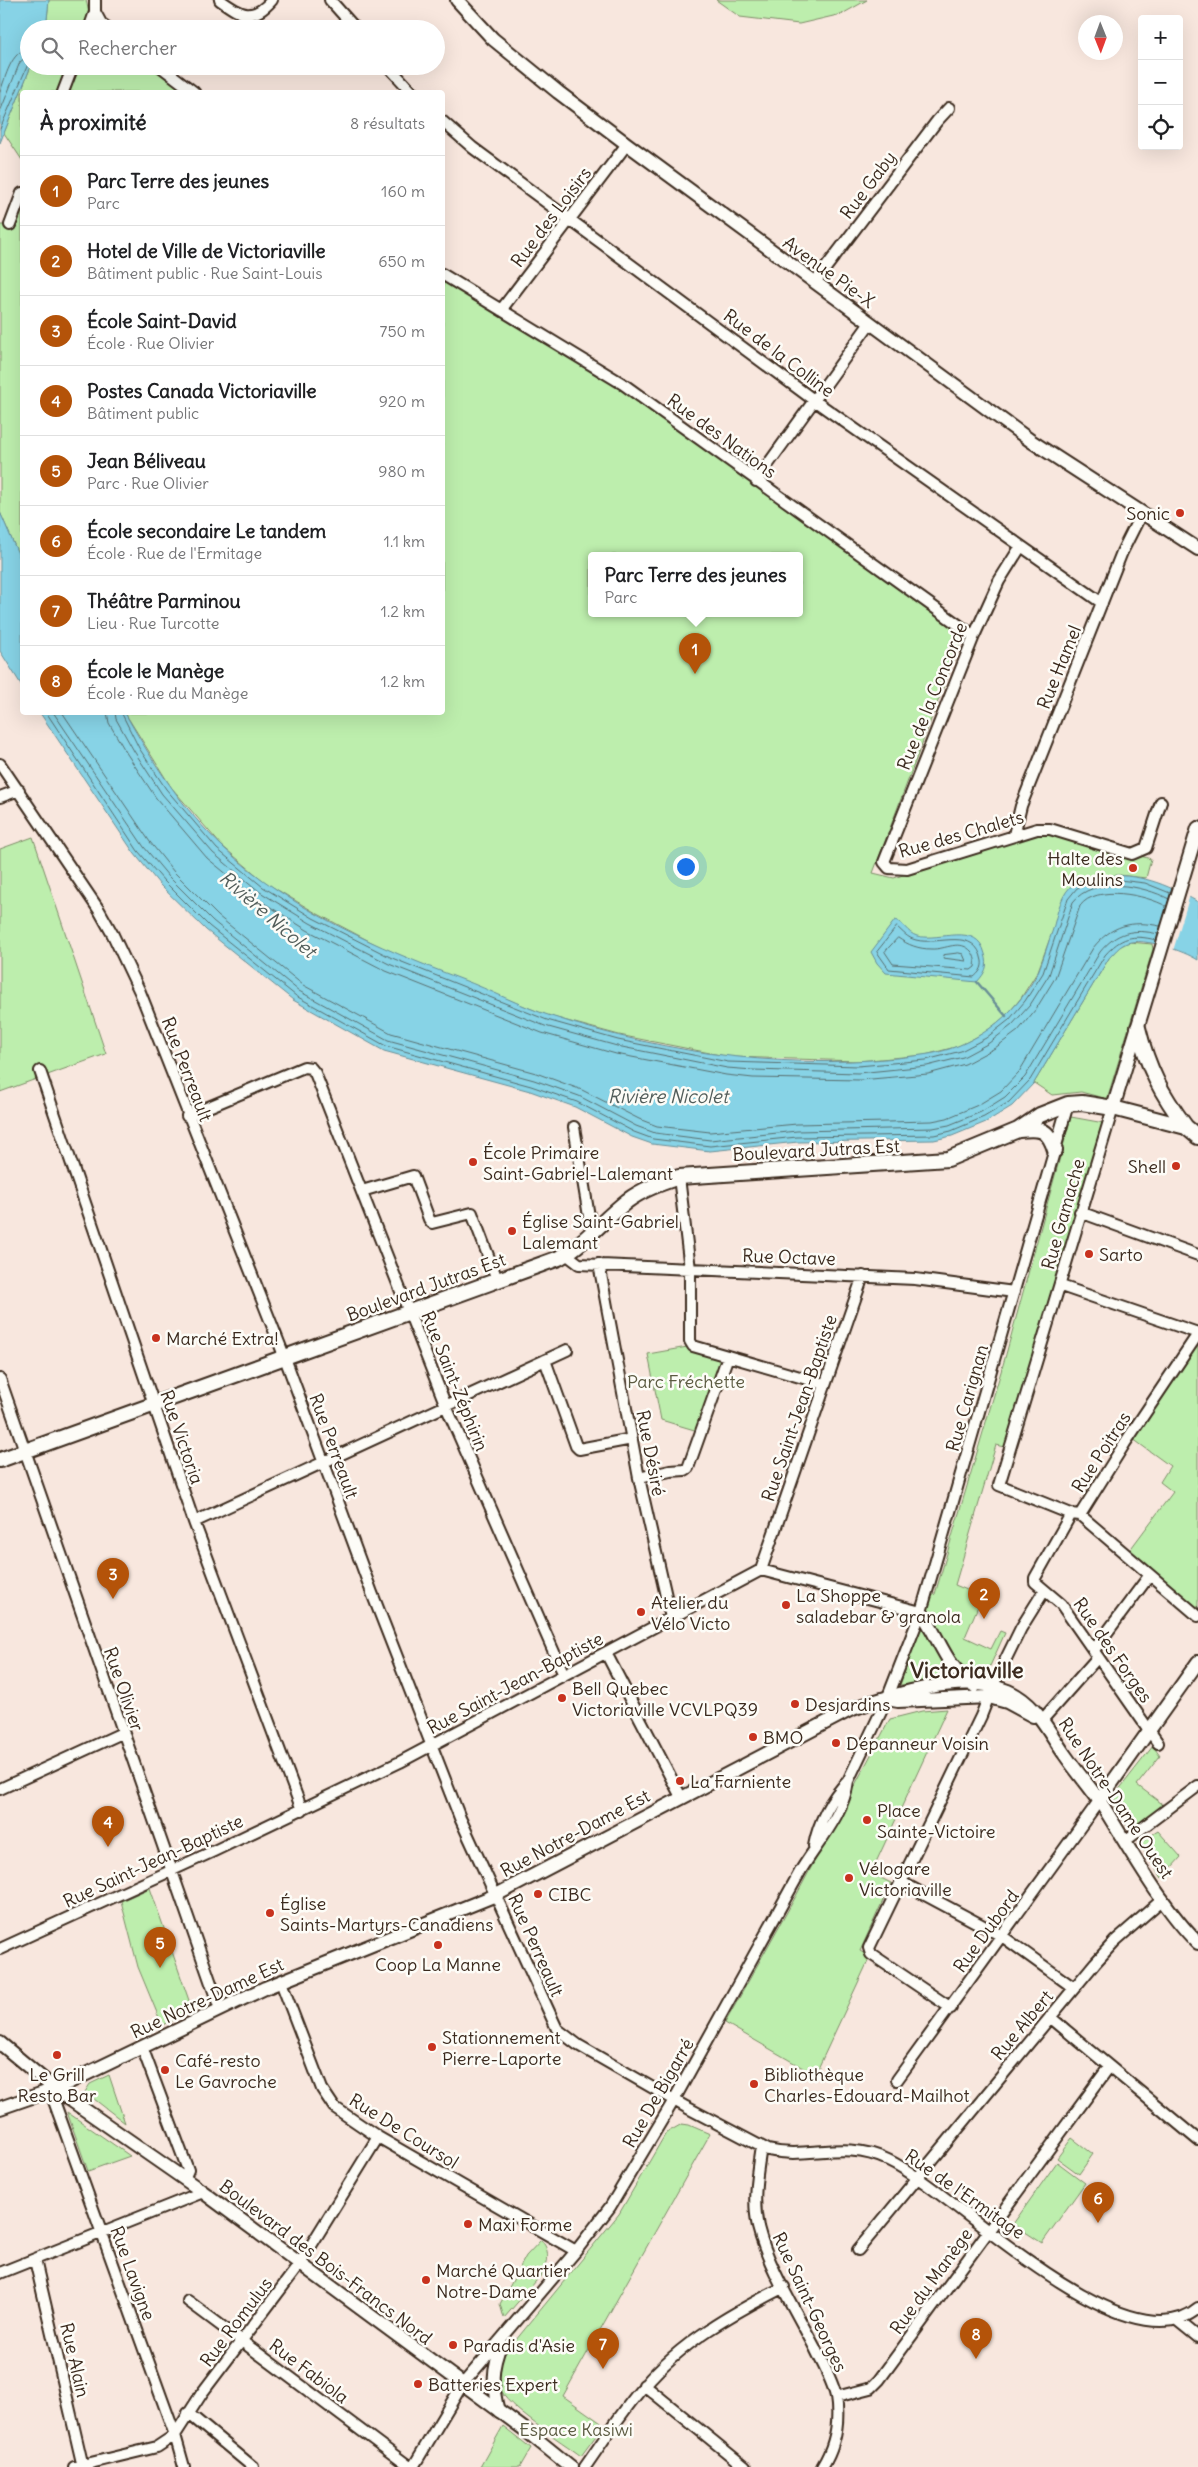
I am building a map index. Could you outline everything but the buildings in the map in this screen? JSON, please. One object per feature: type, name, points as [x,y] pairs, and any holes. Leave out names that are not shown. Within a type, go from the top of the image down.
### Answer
[{"type":"main road","points":[[1138,1028],[1146,1059],[1157,1084],[1186,1127],[1198,1137]]},
{"type":"main road","name":"Boulevard Jutras Est","points":[[0,1460],[498,1282],[566,1254],[635,1196],[658,1184],[680,1177],[930,1162],[962,1154],[1018,1130],[1040,1115],[1068,1104],[1082,1103],[1113,1108],[1186,1127]]},
{"type":"main road","points":[[1018,1130],[1042,1130],[1050,1136],[1055,1150]]},
{"type":"street","points":[[92,20],[95,12],[95,0]]},
{"type":"street","points":[[220,0],[245,15],[254,16],[262,12],[272,0]]},
{"type":"street","points":[[330,0],[348,20]]},
{"type":"street","name":"Avenue Pie-X","points":[[457,0],[500,44],[558,92],[627,144],[1031,441],[1141,514],[1198,549]]},
{"type":"street","points":[[95,12],[99,20]]},
{"type":"street","points":[[64,90],[70,75]]},
{"type":"street","points":[[172,75],[191,90]]},
{"type":"street","points":[[396,75],[410,90]]},
{"type":"street","name":"Rue Gaby","points":[[814,282],[937,121],[949,108]]},
{"type":"street","name":"Rue de la Colline","points":[[445,125],[473,148],[571,218],[815,401],[1102,603]]},
{"type":"street","name":"Rue des Loisirs","points":[[502,310],[627,144]]},
{"type":"street","points":[[10,225],[20,198]]},
{"type":"street","name":"Rue des Nations","points":[[445,276],[623,384],[974,636]]},
{"type":"street","points":[[756,481],[870,323]]},
{"type":"street","name":"Rue Hamel","points":[[1014,835],[1021,806],[1122,552],[1141,514]]},
{"type":"street","name":"Rue de la Concorde","points":[[884,862],[974,636],[999,580],[1021,546]]},
{"type":"street","name":"Rue Perreault","points":[[0,764],[19,790],[113,935],[140,992],[187,1116],[285,1358],[322,1463],[460,1818],[557,2029],[578,2045],[674,2100]]},
{"type":"street","points":[[0,797],[19,790]]},
{"type":"street","name":"Rue des Chalets","points":[[884,862],[888,868],[907,869],[1037,829],[1050,829],[1132,854],[1146,848],[1161,802]]},
{"type":"street","name":"Rue Gamache","points":[[1075,1514],[999,1485],[1061,1286],[1080,1212],[1198,828]]},
{"type":"street","name":"Rue Saint-Zéphirin","points":[[187,1116],[304,1068],[311,1068],[362,1191],[446,1406],[564,1676]]},
{"type":"street","name":"Rue Victoria","points":[[40,1071],[194,1522],[302,1810]]},
{"type":"street","name":"Rue Carignan","points":[[887,1699],[921,1612],[1068,1104]]},
{"type":"street","points":[[574,1126],[592,1234]]},
{"type":"street","points":[[362,1191],[407,1176],[415,1177],[432,1223],[469,1213],[474,1215],[498,1282]]},
{"type":"street","points":[[680,1177],[690,1269],[690,1342],[693,1346],[824,1384]]},
{"type":"street","points":[[1080,1212],[1198,1255]]},
{"type":"street","name":"Rue Octave","points":[[566,1254],[579,1264],[863,1276],[951,1283],[1014,1292]]},
{"type":"street","name":"Rue Désiré","points":[[599,1264],[639,1478],[671,1618]]},
{"type":"street","name":"Rue Saint-Jean-Baptiste","points":[[0,1949],[302,1810],[432,1746],[760,1570],[863,1276]]},
{"type":"street","points":[[1061,1286],[1198,1334]]},
{"type":"street","name":"Rue Poitras","points":[[1035,1582],[1034,1578],[1075,1514],[1198,1334]]},
{"type":"street","points":[[194,1522],[567,1350]]},
{"type":"street","points":[[639,1478],[688,1468],[728,1356]]},
{"type":"street","points":[[545,1360],[576,1446],[579,1449],[632,1439]]},
{"type":"street","name":"Rue Olivier","points":[[0,1379],[122,1733],[220,2009]]},
{"type":"street","points":[[1075,1514],[1198,1616]]},
{"type":"street","points":[[760,1570],[921,1612],[951,1665],[965,1680],[975,1686]]},
{"type":"street","points":[[1042,1719],[1096,1654],[1149,1576]]},
{"type":"street","name":"Rue des Forges","points":[[1035,1582],[1061,1604],[1158,1743]]},
{"type":"street","points":[[951,2008],[869,1952],[900,1882],[1022,1628],[1044,1591]]},
{"type":"street","points":[[606,1653],[681,1797]]},
{"type":"street","points":[[1099,1801],[1198,1662]]},
{"type":"street","name":"Rue Notre-Dame Ouest","points":[[887,1699],[900,1692],[921,1688],[975,1686],[991,1692]]},
{"type":"street","name":"Rue Notre-Dame Ouest","points":[[887,1699],[898,1702],[991,1692],[1016,1695],[1034,1709],[1083,1782],[1099,1801],[1164,1899],[1198,1943]]},
{"type":"street","name":"Rue De Bigarré","points":[[411,2467],[462,2385],[576,2251],[610,2207],[674,2100],[813,1850],[825,1835],[846,1794],[848,1781],[887,1699]]},
{"type":"street","name":"Rue Notre-Dame Est","points":[[0,2108],[55,2090],[220,2009],[280,1982],[496,1895],[850,1710],[887,1699]]},
{"type":"street","points":[[0,1788],[122,1733]]},
{"type":"street","points":[[1083,1782],[1100,1784],[1116,1777]]},
{"type":"street","points":[[1125,1841],[1198,1786]]},
{"type":"street","name":"Rue Dubord","points":[[897,2080],[951,2008],[1099,1801]]},
{"type":"street","points":[[900,1882],[1002,1936],[1074,1988]]},
{"type":"street","name":"Rue Albert","points":[[858,2250],[1074,1988],[1115,1941],[1164,1899]]},
{"type":"street","name":"Rue De Coursol","points":[[280,1982],[322,2089],[334,2107],[378,2137],[576,2251]]},
{"type":"street","points":[[1050,2017],[1198,2140]]},
{"type":"street","name":"Boulevard des Bois-Francs Nord","points":[[0,2044],[55,2090],[203,2192],[572,2467]]},
{"type":"street","points":[[142,2047],[188,2170],[184,2179]]},
{"type":"street","name":"Rue du Manège","points":[[836,2397],[871,2388],[1109,2067]]},
{"type":"street","name":"Rue Lavigne","points":[[55,2090],[54,2102],[175,2435],[184,2467]]},
{"type":"street","name":"Rue de l'Ermitage","points":[[674,2100],[761,2147],[777,2152],[856,2149],[888,2160],[917,2177],[987,2232],[1107,2308],[1144,2320],[1160,2322],[1177,2320]]},
{"type":"street","name":"Rue Romulus","points":[[80,2466],[157,2447],[175,2435],[188,2412],[299,2265],[378,2137]]},
{"type":"street","name":"Rue Saint-Georges","points":[[761,2147],[756,2186],[756,2214],[763,2242],[826,2369],[836,2397],[835,2438],[830,2453],[822,2467]]},
{"type":"street","points":[[0,2273],[102,2234],[203,2192]]},
{"type":"street","name":"Rue Alain","points":[[35,2260],[80,2466]]},
{"type":"street","points":[[586,2467],[644,2385],[692,2342],[726,2318],[784,2286]]},
{"type":"street","name":"Rue Fabiola","points":[[188,2302],[411,2467]]},
{"type":"street","points":[[1198,2308],[1191,2314],[1177,2320],[1198,2337]]},
{"type":"street","name":"Rue De Bigarré","points":[[499,2412],[492,2383],[493,2367],[506,2335]]},
{"type":"street","points":[[644,2385],[745,2467]]},
{"type":"street","points":[[188,2412],[253,2467]]},
{"type":"green space","points":[[49,0],[86,0],[91,20],[47,20]]},
{"type":"green space","points":[[716,0],[867,0],[842,14],[799,24],[740,17]]},
{"type":"green space","points":[[27,75],[166,75],[187,90],[21,90]]},
{"type":"green space","points":[[20,93],[20,157],[4,133]]},
{"type":"green space","points":[[20,198],[20,558],[0,512],[0,225],[10,225]]},
{"type":"green space","points":[[445,274],[619,384],[963,635],[873,873],[894,878],[1015,838],[1038,826],[1151,859],[1146,878],[1119,875],[1092,877],[1050,938],[1038,971],[1021,998],[1006,1016],[984,1033],[959,1046],[925,1055],[858,1061],[730,1057],[619,1035],[549,1016],[394,954],[316,913],[266,883],[221,845],[171,787],[126,715],[445,715]]},
{"type":"green space","points":[[33,837],[106,1054],[0,1092],[0,849]]},
{"type":"green space","points":[[1129,942],[1152,944],[1153,949],[1107,1099],[1081,1092],[1052,1095],[1034,1083],[1109,958],[1119,947]]},
{"type":"green space","points":[[1071,1117],[1104,1123],[1005,1447],[996,1445],[955,1585],[972,1592],[979,1604],[965,1637],[991,1649],[1000,1631],[1005,1633],[986,1675],[980,1681],[962,1673],[927,1613],[931,1597],[935,1594],[1005,1358]]},
{"type":"green space","points":[[1198,1341],[1198,1610],[1129,1551],[1173,1492],[1160,1482],[1170,1466],[1133,1439]]},
{"type":"green space","name":"Parc Fréchette","points":[[693,1346],[728,1356],[701,1432],[661,1420],[648,1354]]},
{"type":"green space","points":[[921,1626],[959,1679],[900,1685]]},
{"type":"green space","points":[[947,1709],[871,1873],[891,1883],[860,1951],[870,1957],[815,2075],[725,2023],[796,1896],[890,1719],[922,1711]]},
{"type":"green space","points":[[1153,1746],[1160,1756],[1137,1785],[1165,1806],[1130,1830],[1116,1808],[1114,1796]]},
{"type":"green space","points":[[1158,1831],[1181,1857],[1162,1878],[1139,1843]]},
{"type":"green space","points":[[150,1888],[193,2012],[162,2025],[138,1967],[121,1901]]},
{"type":"green space","points":[[109,2075],[125,2123],[85,2092],[90,2084]]},
{"type":"green space","points":[[67,2112],[130,2156],[88,2171]]},
{"type":"green space","name":"Espace Kasiwi","points":[[682,2124],[710,2134],[563,2396],[604,2425],[581,2456],[523,2414],[504,2395],[497,2379],[502,2357],[619,2214],[666,2133]]},
{"type":"green space","points":[[1072,2138],[1093,2154],[1079,2174],[1057,2158]]},
{"type":"green space","points":[[1057,2162],[1085,2183],[1042,2243],[1013,2224]]},
{"type":"green space","points":[[541,2240],[548,2256],[543,2273],[504,2318],[500,2304],[526,2256]]},
{"type":"green space","points":[[503,2426],[531,2448],[520,2467],[480,2467]]},
{"type":"water","points":[[0,0],[49,0],[47,20],[20,20],[20,75],[27,75],[0,143]]},
{"type":"water","points":[[0,512],[20,558],[20,683],[0,651]]},
{"type":"water","name":"Rivière Nicolet","points":[[41,715],[126,715],[169,784],[209,833],[250,870],[277,890],[336,925],[398,954],[539,1012],[596,1030],[641,1041],[734,1056],[828,1062],[922,1055],[958,1046],[990,1028],[1017,1003],[1038,972],[1060,904],[1066,892],[1075,883],[1097,876],[1114,875],[1140,878],[1174,889],[1198,902],[1198,960],[1174,949],[1153,943],[1127,943],[1117,949],[1109,958],[1034,1083],[1012,1106],[986,1122],[952,1136],[934,1140],[798,1142],[710,1151],[652,1144],[632,1137],[575,1107],[530,1091],[384,1051],[293,1000],[206,930],[160,885],[134,853]]},
{"type":"water","points":[[895,920],[917,936],[966,935],[974,938],[981,944],[985,954],[987,963],[984,973],[977,982],[886,973],[877,963],[871,952]]},
{"type":"pier","points":[[1176,887],[1190,895],[1173,951],[1158,948]]},
{"type":"waterway","points":[[977,982],[1006,1016]]},
{"type":"place","name":"Sonic","points":[[1180,513]]},
{"type":"place","name":"Parc Terre des jeunes","points":[[695,674]]},
{"type":"place","name":"Halte des Moulins","points":[[1133,868]]},
{"type":"place","name":"École Primaire Saint-Gabriel-Lalemant","points":[[473,1162]]},
{"type":"place","name":"Shell","points":[[1176,1166]]},
{"type":"place","name":"Église Saint-Gabriel Lalemant","points":[[512,1231]]},
{"type":"place","name":"Sarto","points":[[1089,1254]]},
{"type":"place","name":"Marché Extra!","points":[[156,1338]]},
{"type":"place","name":"École Saint-David","points":[[113,1599]]},
{"type":"place","name":"La Shoppe saladebar & granola","points":[[786,1605]]},
{"type":"place","name":"Atelier du Vélo Victo","points":[[641,1612]]},
{"type":"place","name":"Hotel de Ville de Victoriaville","points":[[984,1619]]},
{"type":"place","name":"Bell Quebec Victoriaville VCVLPQ39","points":[[562,1698]]},
{"type":"place","name":"Desjardins","points":[[795,1704]]},
{"type":"place","name":"BMO","points":[[753,1737]]},
{"type":"place","name":"Dépanneur Voisin","points":[[836,1743]]},
{"type":"place","name":"La Farniente","points":[[680,1781]]},
{"type":"place","name":"Place Sainte-Victoire","points":[[867,1820]]},
{"type":"place","name":"Postes Canada Victoriaville","points":[[108,1847]]},
{"type":"place","name":"Vélogare Victoriaville","points":[[849,1878]]},
{"type":"place","name":"CIBC","points":[[538,1894]]},
{"type":"place","name":"Église Saints-Martyrs-Canadiens","points":[[270,1913]]},
{"type":"place","name":"Coop La Manne","points":[[438,1945]]},
{"type":"place","name":"Jean Béliveau","points":[[160,1968]]},
{"type":"place","name":"Stationnement Pierre-Laporte","points":[[432,2047]]},
{"type":"place","name":"Le Grill Resto Bar","points":[[57,2055]]},
{"type":"place","name":"Café-resto Le Gavroche","points":[[165,2070]]},
{"type":"place","name":"Bibliothèque Charles-Edouard-Mailhot","points":[[754,2084]]},
{"type":"place","name":"École secondaire Le tandem","points":[[1098,2223]]},
{"type":"place","name":"Maxi Forme","points":[[468,2224]]},
{"type":"place","name":"Marché Quartier Notre-Dame","points":[[426,2280]]},
{"type":"place","name":"Paradis d'Asie","points":[[453,2345]]},
{"type":"place","name":"École le Manège","points":[[976,2359]]},
{"type":"place","name":"Théâtre Parminou","points":[[603,2369]]},
{"type":"place","name":"Batteries Expert","points":[[418,2384]]},
{"type":"district","name":"Victoriaville","points":[[967,1670]]}]
